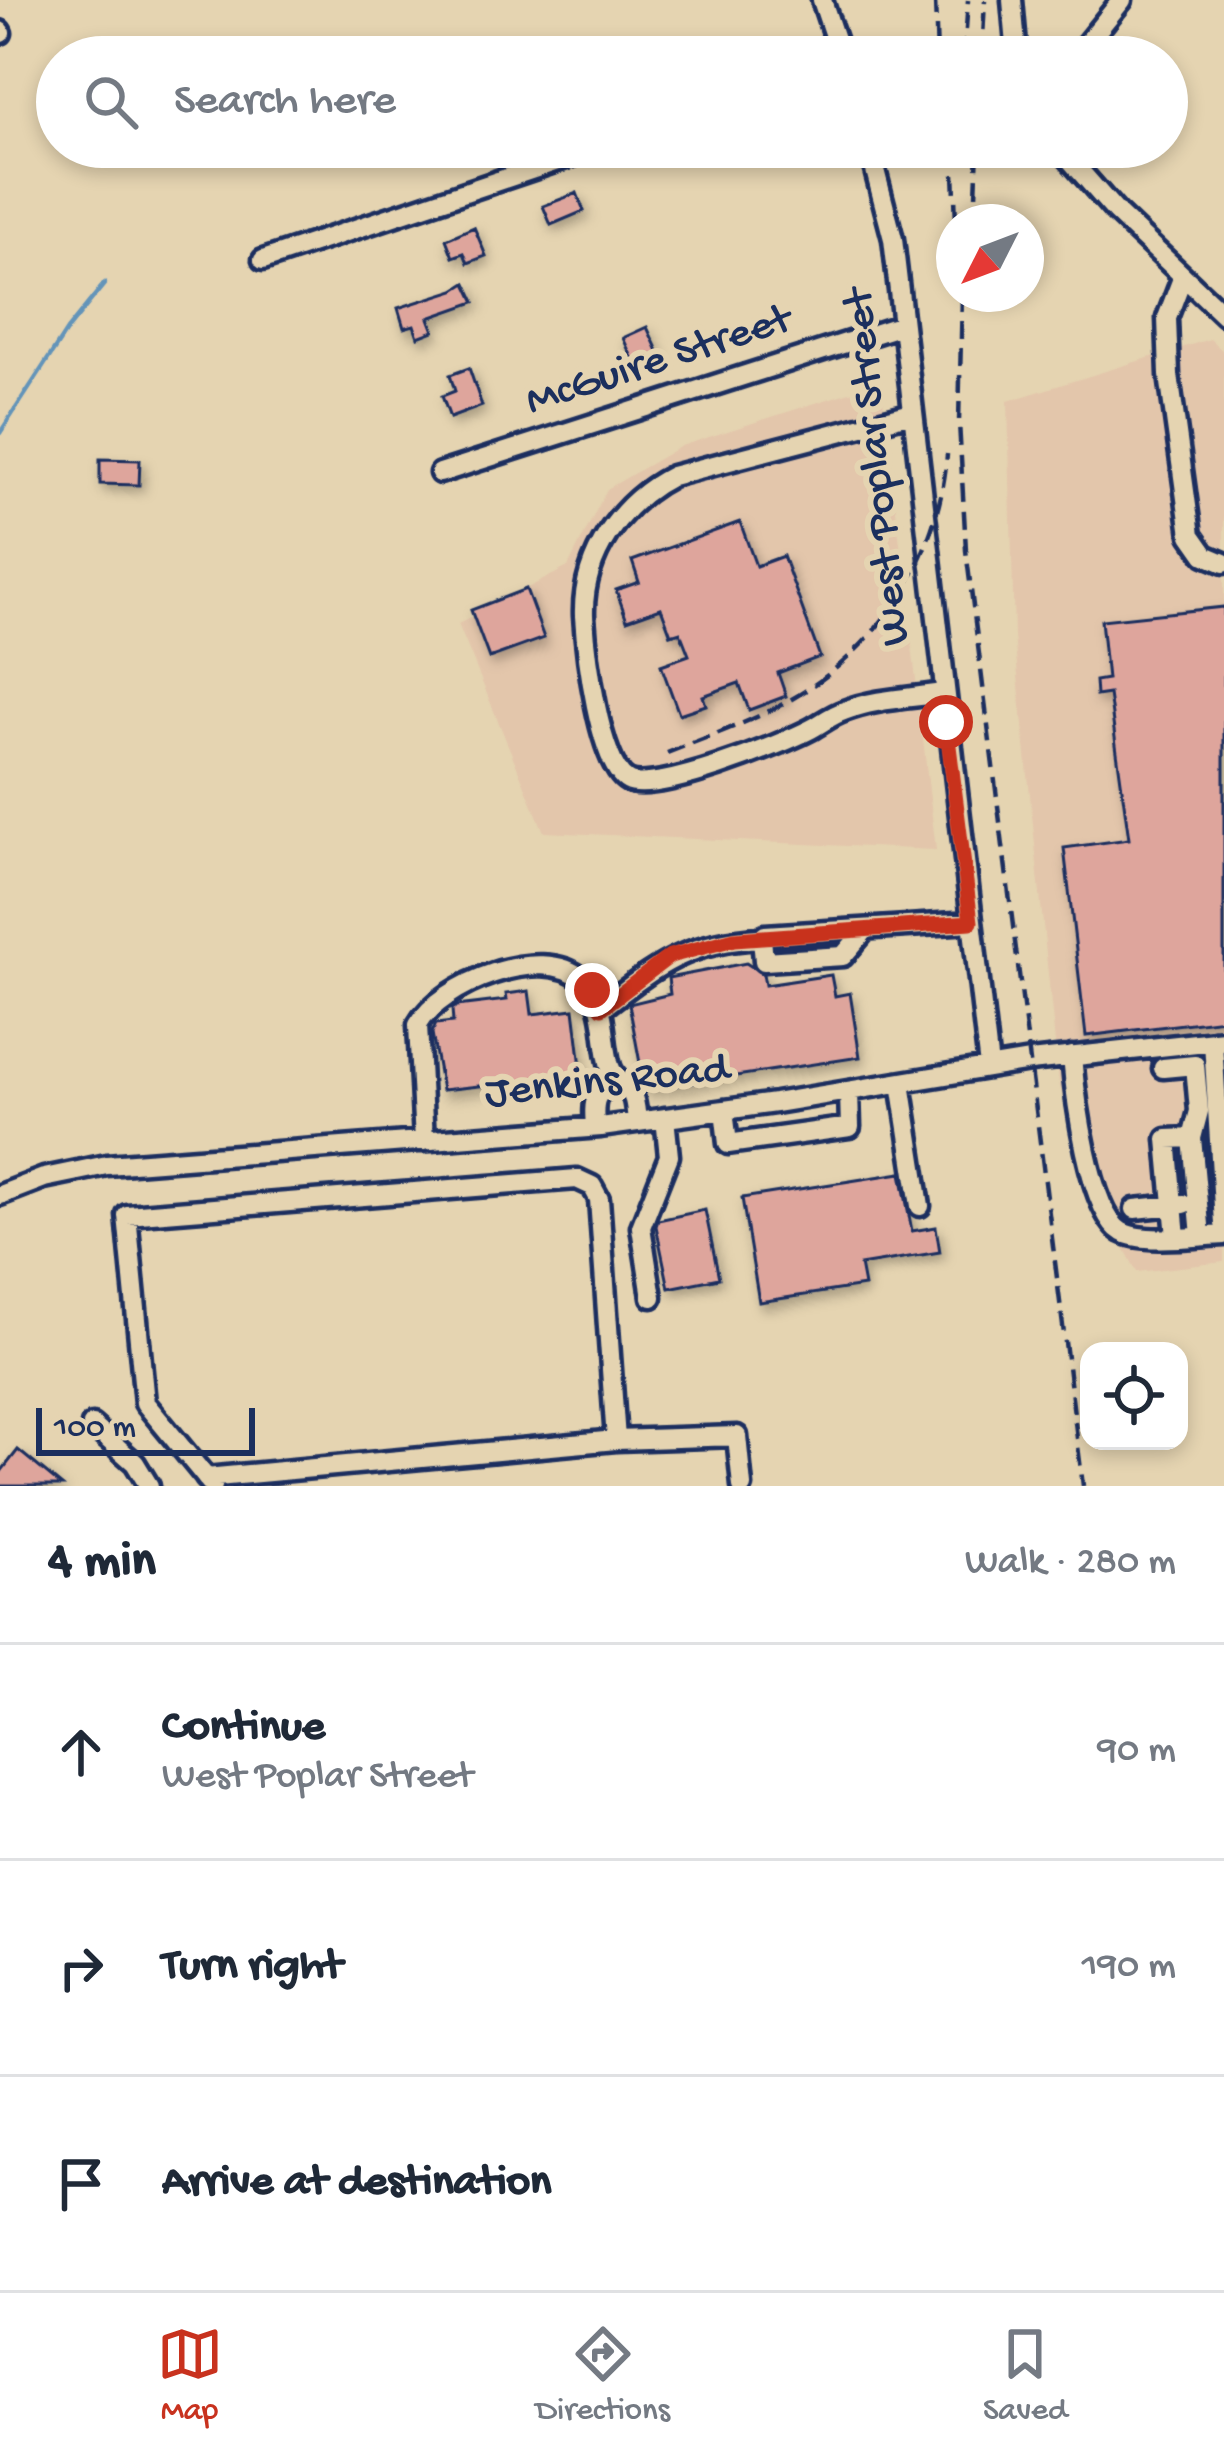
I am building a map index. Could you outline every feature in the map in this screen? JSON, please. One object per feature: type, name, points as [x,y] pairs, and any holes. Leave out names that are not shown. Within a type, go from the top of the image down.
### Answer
[{"type":"street","points":[[822,0],[834,36]]},
{"type":"street","points":[[1012,0],[1015,36]]},
{"type":"street","points":[[1093,36],[1121,0]]},
{"type":"street","points":[[263,260],[536,168]]},
{"type":"street","name":"West Poplar Street","points":[[874,168],[893,239],[989,1067]]},
{"type":"street","points":[[1076,168],[1224,315]]},
{"type":"street","points":[[1184,276],[1167,318],[1169,375],[1191,535],[1205,555],[1224,563]]},
{"type":"street","name":"McGuire Street","points":[[440,473],[902,325]]},
{"type":"street","points":[[912,413],[673,476],[647,489],[613,523],[598,553],[584,603],[586,642],[608,755],[625,780],[637,784],[730,762],[848,709],[944,693]]},
{"type":"street","points":[[602,1008],[670,956],[734,939],[971,922]]},
{"type":"street","points":[[762,938],[768,964],[843,956],[866,928]]},
{"type":"street","points":[[424,1141],[418,1025],[437,999],[484,976],[536,964],[568,969],[583,979],[602,1008],[610,1071],[634,1097],[637,1122]]},
{"type":"street","points":[[1219,1041],[1224,1223]]},
{"type":"street","name":"Jenkins Road","points":[[0,1195],[44,1178],[107,1166],[595,1127],[849,1092],[989,1067],[1219,1041]]},
{"type":"street","points":[[1072,1056],[1081,1124],[1107,1215],[1123,1232],[1176,1237],[1224,1234]]},
{"type":"street","points":[[1163,1068],[1195,1065],[1198,1111],[1192,1138],[1201,1236]]},
{"type":"street","points":[[902,1083],[920,1206]]},
{"type":"street","points":[[595,1127],[594,1108],[600,1092],[606,1086],[623,1086]]},
{"type":"street","points":[[724,1110],[728,1144],[850,1126],[849,1092]]},
{"type":"street","points":[[652,1298],[641,1226],[669,1156],[665,1118]]},
{"type":"street","points":[[1176,1237],[1167,1139],[1192,1138]]},
{"type":"street","points":[[616,1440],[599,1198],[592,1186],[577,1179],[127,1216],[145,1403],[209,1482],[616,1440],[737,1436],[742,1486]]},
{"type":"street","points":[[1135,1209],[1198,1203]]},
{"type":"street","points":[[92,1425],[135,1462],[149,1486]]},
{"type":"street","points":[[342,1465],[344,1486]]},
{"type":"shaded area","points":[[1210,339],[1224,352],[1224,1262],[1137,1272],[1085,1174],[1059,1083],[1014,636],[1008,401]]},
{"type":"shaded area","points":[[881,382],[936,850],[544,832],[458,624],[568,567],[607,489],[681,446]]},
{"type":"building","points":[[577,193],[584,211],[551,225],[543,206]]},
{"type":"building","points":[[474,227],[486,256],[468,263],[464,253],[453,257],[446,239]]},
{"type":"building","points":[[466,283],[475,302],[429,318],[434,331],[418,337],[414,325],[404,328],[398,308]]},
{"type":"building","points":[[647,327],[659,353],[635,364],[623,338]]},
{"type":"building","points":[[469,368],[482,406],[450,418],[442,396],[455,391],[450,375]]},
{"type":"building","points":[[100,459],[140,460],[139,485],[100,484]]},
{"type":"building","points":[[740,522],[756,566],[783,556],[820,657],[778,673],[786,696],[749,710],[739,683],[703,696],[706,705],[679,714],[661,665],[689,655],[680,632],[671,635],[661,608],[627,620],[616,590],[639,582],[632,561]]},
{"type":"building","points":[[526,589],[544,638],[489,658],[471,610]]},
{"type":"building","points":[[1224,607],[1224,1019],[1086,1036],[1064,848],[1129,839],[1109,694],[1096,696],[1095,681],[1107,679],[1101,620]]},
{"type":"building","points":[[746,963],[763,974],[765,985],[831,975],[835,996],[850,993],[860,1057],[645,1090],[629,1004],[670,994],[668,978]]},
{"type":"building","points":[[529,991],[532,1014],[574,1009],[582,1075],[442,1090],[432,1033],[436,1024],[453,1022],[452,1009],[457,1006],[507,1000],[506,994]]},
{"type":"building","points":[[901,1173],[912,1231],[936,1227],[940,1252],[860,1265],[864,1286],[759,1302],[742,1198]]},
{"type":"building","points":[[705,1210],[719,1278],[669,1288],[658,1220]]},
{"type":"building","points":[[18,1450],[62,1486],[0,1486],[0,1473]]},
{"type":"waterway","points":[[0,433],[67,330],[105,283]]},
{"type":"railway","points":[[935,0],[936,36]]},
{"type":"railway","points":[[965,36],[968,0]]},
{"type":"railway","points":[[983,36],[985,0]]},
{"type":"railway","points":[[954,168],[955,204]]},
{"type":"railway","points":[[976,204],[977,168]]},
{"type":"railway","points":[[962,312],[959,422],[966,550],[1083,1486]]},
{"type":"railway","points":[[667,753],[779,706],[844,661],[872,633],[896,602],[931,532],[947,454]]},
{"type":"route","points":[[592,990],[602,1008],[670,956],[734,939],[971,922],[946,722]]}]
